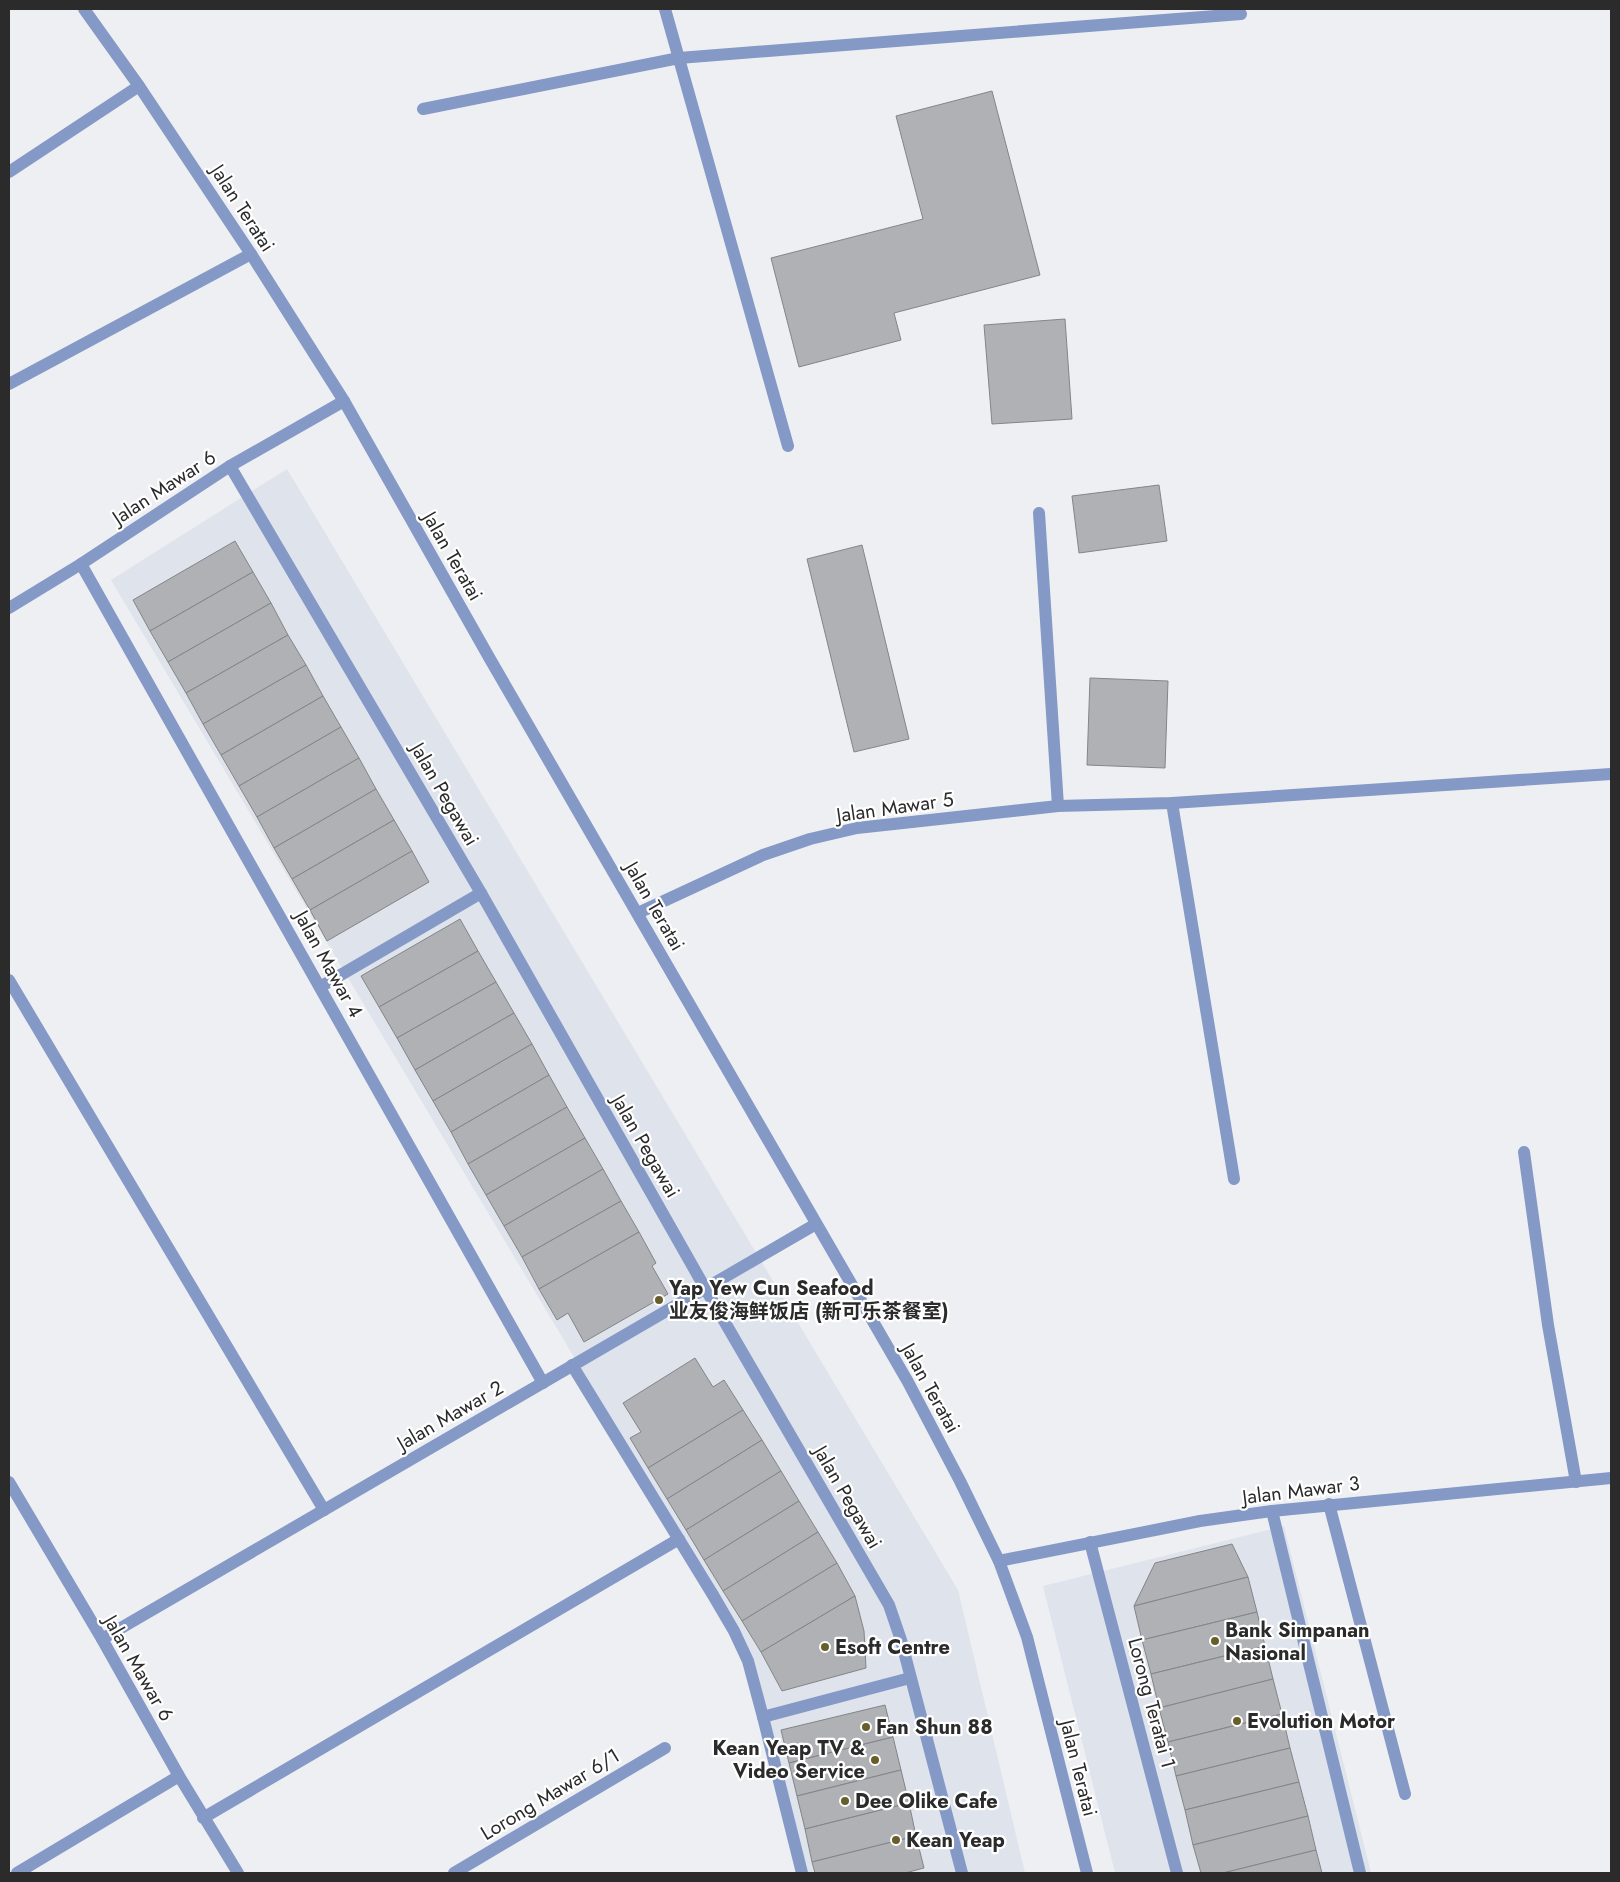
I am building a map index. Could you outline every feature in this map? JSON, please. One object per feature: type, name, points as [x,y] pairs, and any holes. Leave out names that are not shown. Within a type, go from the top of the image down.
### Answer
[{"type":"street","name":"Jalan Teratai","points":[[84,9],[139,86],[251,254],[344,401],[490,659],[908,1382],[999,1561],[1027,1637],[1086,1873]]},
{"type":"street","points":[[665,9],[788,446]]},
{"type":"street","points":[[423,109],[679,58],[1241,14]]},
{"type":"street","points":[[9,172],[139,86]]},
{"type":"street","points":[[9,384],[251,254]]},
{"type":"street","name":"Jalan Mawar 6","points":[[9,608],[81,564],[230,466],[344,401]]},
{"type":"street","name":"Jalan Pegawai","points":[[230,466],[481,894],[705,1288],[889,1605],[901,1640],[962,1873]]},
{"type":"street","points":[[1039,513],[1058,806]]},
{"type":"street","name":"Jalan Mawar 4","points":[[81,564],[543,1383]]},
{"type":"street","name":"Jalan Mawar 5","points":[[638,913],[763,856],[810,838],[857,828],[1058,806],[1172,803],[1611,774]]},
{"type":"street","points":[[1172,803],[1234,1179]]},
{"type":"street","points":[[320,987],[481,894]]},
{"type":"street","points":[[9,980],[324,1510]]},
{"type":"street","points":[[1524,1152],[1548,1325],[1576,1482]]},
{"type":"street","name":"Jalan Mawar 2","points":[[102,1639],[816,1224]]},
{"type":"street","points":[[572,1366],[734,1631],[748,1661],[764,1717],[802,1873]]},
{"type":"street","name":"Jalan Mawar 3","points":[[999,1561],[1200,1521],[1272,1510],[1611,1478]]},
{"type":"street","name":"Jalan Mawar 6","points":[[9,1482],[102,1639],[203,1818],[238,1873]]},
{"type":"street","points":[[1329,1504],[1405,1794]]},
{"type":"street","points":[[1272,1510],[1360,1873]]},
{"type":"street","points":[[203,1818],[679,1539]]},
{"type":"street","name":"Lorong Teratai 1","points":[[1090,1542],[1177,1873]]},
{"type":"street","points":[[764,1717],[910,1678]]},
{"type":"street","name":"Lorong Mawar 6/1","points":[[454,1873],[665,1748]]},
{"type":"street","points":[[17,1873],[179,1776]]},
{"type":"shaded area","points":[[287,469],[958,1590],[1025,1873],[798,1873],[742,1639],[111,580]]},
{"type":"shaded area","points":[[1284,1526],[1371,1873],[1115,1873],[1043,1586]]},
{"type":"building","points":[[992,91],[1040,275],[894,313],[901,340],[799,367],[771,258],[923,219],[896,116]]},
{"type":"building","points":[[1065,319],[1072,419],[992,424],[984,325]]},
{"type":"building","points":[[1159,485],[1167,541],[1079,553],[1072,496]]},
{"type":"building","points":[[235,541],[253,572],[150,631],[133,600]]},
{"type":"building","points":[[862,545],[909,739],[854,752],[807,559]]},
{"type":"building","points":[[253,572],[271,603],[168,662],[150,631]]},
{"type":"building","points":[[271,603],[288,635],[186,693],[168,662]]},
{"type":"building","points":[[288,635],[306,665],[203,724],[186,693]]},
{"type":"building","points":[[306,665],[323,696],[221,755],[203,724]]},
{"type":"building","points":[[1090,678],[1168,681],[1165,768],[1087,765]]},
{"type":"building","points":[[323,696],[341,727],[239,786],[221,755]]},
{"type":"building","points":[[341,727],[359,758],[257,817],[239,786]]},
{"type":"building","points":[[359,758],[376,789],[274,848],[257,817]]},
{"type":"building","points":[[376,789],[394,820],[292,879],[274,848]]},
{"type":"building","points":[[394,820],[412,851],[310,910],[292,879]]},
{"type":"building","points":[[412,851],[429,882],[327,941],[310,910]]},
{"type":"building","points":[[460,919],[478,951],[379,1007],[361,976]]},
{"type":"building","points":[[478,951],[496,982],[397,1038],[379,1007]]},
{"type":"building","points":[[496,982],[514,1013],[415,1070],[397,1038]]},
{"type":"building","points":[[514,1013],[532,1044],[433,1101],[415,1070]]},
{"type":"building","points":[[532,1044],[549,1075],[451,1132],[433,1101]]},
{"type":"building","points":[[549,1075],[567,1107],[468,1164],[451,1132]]},
{"type":"building","points":[[567,1107],[585,1138],[486,1195],[468,1164]]},
{"type":"building","points":[[585,1138],[603,1169],[504,1226],[486,1195]]},
{"type":"building","points":[[603,1169],[621,1201],[522,1257],[504,1226]]},
{"type":"building","points":[[621,1201],[639,1232],[539,1289],[522,1257]]},
{"type":"building","points":[[639,1232],[656,1263],[652,1266],[668,1294],[584,1342],[568,1313],[557,1320],[539,1289]]},
{"type":"building","points":[[695,1358],[713,1387],[724,1380],[743,1410],[648,1468],[630,1438],[641,1432],[623,1403]]},
{"type":"building","points":[[743,1410],[762,1440],[667,1499],[648,1468]]},
{"type":"building","points":[[762,1440],[781,1471],[686,1530],[667,1499]]},
{"type":"building","points":[[781,1471],[799,1501],[704,1560],[686,1530]]},
{"type":"building","points":[[799,1501],[818,1532],[723,1591],[704,1560]]},
{"type":"building","points":[[818,1532],[837,1563],[742,1621],[723,1591]]},
{"type":"building","points":[[1232,1544],[1248,1577],[1134,1606],[1155,1563]]},
{"type":"building","points":[[837,1563],[855,1596],[761,1652],[742,1621]]},
{"type":"building","points":[[1248,1577],[1257,1612],[1142,1640],[1134,1606]]},
{"type":"building","points":[[855,1596],[864,1631],[866,1668],[782,1691],[761,1652]]},
{"type":"building","points":[[1257,1612],[1265,1646],[1151,1674],[1142,1640]]},
{"type":"building","points":[[1265,1646],[1273,1679],[1159,1708],[1151,1674]]},
{"type":"building","points":[[1273,1679],[1282,1714],[1168,1742],[1159,1708]]},
{"type":"building","points":[[885,1705],[893,1737],[789,1763],[781,1730]]},
{"type":"building","points":[[1282,1714],[1290,1748],[1176,1776],[1168,1742]]},
{"type":"building","points":[[893,1737],[901,1770],[797,1796],[789,1763]]},
{"type":"building","points":[[1290,1748],[1299,1782],[1185,1810],[1176,1776]]},
{"type":"building","points":[[901,1770],[909,1803],[805,1829],[797,1796]]},
{"type":"building","points":[[1299,1782],[1308,1816],[1193,1845],[1185,1810]]},
{"type":"building","points":[[909,1803],[916,1836],[812,1862],[805,1829]]},
{"type":"building","points":[[1308,1816],[1316,1850],[1223,1873],[1201,1873],[1193,1845]]},
{"type":"building","points":[[916,1836],[924,1868],[905,1873],[815,1873],[812,1862]]},
{"type":"building","points":[[1316,1850],[1322,1873],[1223,1873]]},
{"type":"place","name":"Yap Yew Cun Seafood 业友俊海鲜饭店 (新可乐茶餐室)","points":[[659,1300]]},
{"type":"place","name":"Bank Simpanan Nasional","points":[[1215,1641]]},
{"type":"place","name":"Esoft Centre","points":[[825,1647]]},
{"type":"place","name":"Evolution Motor","points":[[1237,1721]]},
{"type":"place","name":"Fan Shun 88","points":[[866,1727]]},
{"type":"place","name":"Kean Yeap TV & Video Service","points":[[875,1760]]},
{"type":"place","name":"Dee Olike Cafe","points":[[845,1801]]},
{"type":"place","name":"Kean Yeap","points":[[896,1840]]}]
